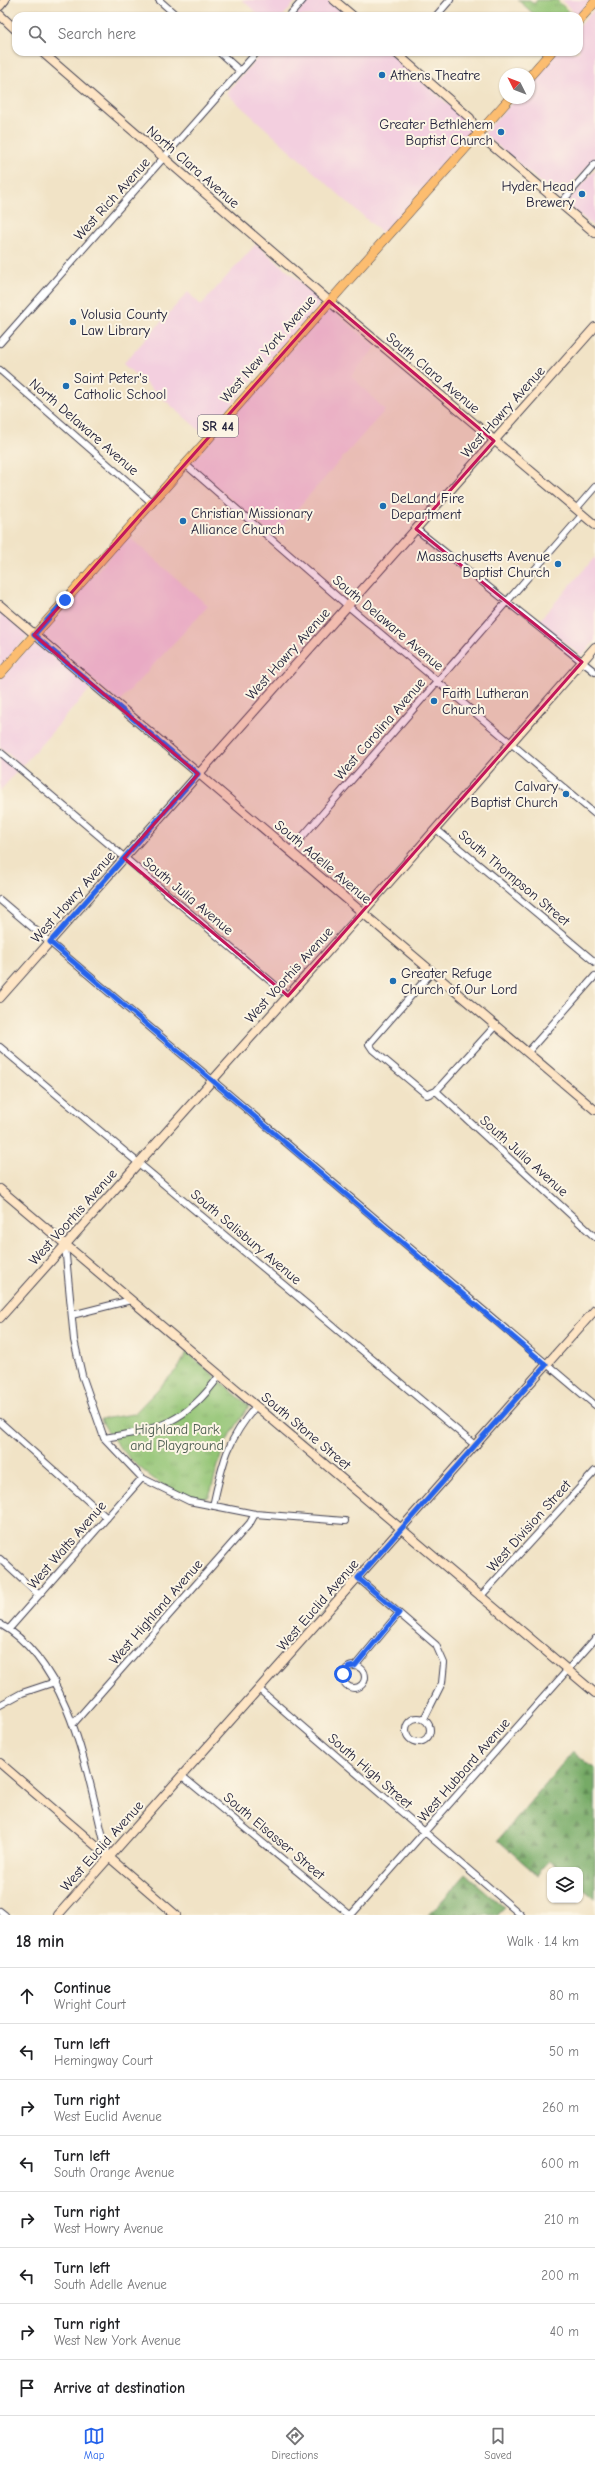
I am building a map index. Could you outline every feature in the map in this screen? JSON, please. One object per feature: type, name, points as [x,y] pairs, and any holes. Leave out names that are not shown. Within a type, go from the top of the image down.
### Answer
[{"type":"main road","points":[[583,16],[595,2]]},
{"type":"main road","points":[[535,70],[547,56]]},
{"type":"main road","name":"West New York Avenue","points":[[0,674],[505,104]]},
{"type":"street","points":[[0,6],[5,0]]},
{"type":"street","points":[[159,0],[172,12]]},
{"type":"street","points":[[292,12],[303,0]]},
{"type":"street","points":[[334,0],[348,12]]},
{"type":"street","points":[[440,12],[450,0]]},
{"type":"street","points":[[0,15],[12,26]]},
{"type":"street","name":"North Clara Avenue","points":[[47,56],[163,159],[329,301]]},
{"type":"street","points":[[223,56],[240,71]]},
{"type":"street","name":"West Rich Avenue","points":[[0,343],[253,56]]},
{"type":"street","points":[[403,56],[470,118],[478,134],[595,233]]},
{"type":"street","points":[[560,204],[595,164]]},
{"type":"street","name":"South Clara Avenue","points":[[329,301],[595,525]]},
{"type":"street","name":"West Howry Avenue","points":[[0,998],[595,327]]},
{"type":"street","name":"North Delaware Avenue","points":[[0,370],[151,502]]},
{"type":"street","name":"South Delaware Avenue","points":[[185,464],[348,606],[594,811]]},
{"type":"street","points":[[576,509],[595,487]]},
{"type":"street","name":"West Carolina Avenue","points":[[290,851],[583,514]]},
{"type":"street","points":[[416,529],[595,672]]},
{"type":"street","name":"South Adelle Avenue","points":[[0,605],[595,1110]]},
{"type":"street","name":"West Voorhis Avenue","points":[[0,1318],[363,912],[595,647]]},
{"type":"street","name":"South Julia Avenue","points":[[0,752],[288,996]]},
{"type":"street","name":"South Thompson Street","points":[[436,829],[595,962]]},
{"type":"street","points":[[0,900],[546,1365],[595,1405]]},
{"type":"street","points":[[432,972],[370,1044],[373,1050],[427,1095],[436,1091],[496,1025]]},
{"type":"street","points":[[528,1052],[595,976]]},
{"type":"street","name":"South Salisbury Avenue","points":[[0,1047],[476,1446]]},
{"type":"street","name":"South Julia Avenue","points":[[436,1091],[595,1237]]},
{"type":"street","name":"South Stone Street","points":[[0,1189],[595,1693]]},
{"type":"street","points":[[65,1245],[74,1340],[82,1375],[104,1438],[142,1478],[189,1501],[255,1514],[345,1521]]},
{"type":"street","points":[[72,1315],[131,1300]]},
{"type":"street","name":"West Euclid Avenue","points":[[58,1915],[403,1529],[595,1310]]},
{"type":"street","points":[[104,1438],[143,1432],[182,1416],[205,1397],[219,1376]]},
{"type":"street","points":[[213,1506],[228,1446],[242,1422],[256,1406]]},
{"type":"street","points":[[0,1422],[107,1518]]},
{"type":"street","name":"West Division Street","points":[[480,1597],[595,1471]]},
{"type":"street","name":"West Walts Avenue","points":[[9,1629],[142,1478]]},
{"type":"street","name":"West Highland Avenue","points":[[73,1724],[250,1523],[255,1514]]},
{"type":"street","points":[[0,1559],[39,1595]]},
{"type":"street","points":[[358,1578],[436,1645],[444,1663],[442,1683],[424,1719]]},
{"type":"street","points":[[355,1666],[399,1613]]},
{"type":"street","points":[[0,1624],[9,1629],[22,1641],[56,1682],[73,1724],[108,1858]]},
{"type":"street","name":"West Hubbard Avenue","points":[[350,1915],[595,1639]]},
{"type":"street","points":[[0,1705],[22,1693],[56,1682]]},
{"type":"street","name":"South High Street","points":[[260,1690],[424,1833],[521,1915]]},
{"type":"street","points":[[0,1763],[108,1858],[176,1915]]},
{"type":"street","name":"South Elsasser Street","points":[[182,1776],[350,1915]]},
{"type":"street","points":[[0,1910],[5,1915]]},
{"type":"highlighted area","points":[[329,301],[494,441],[416,529],[582,662],[288,996],[124,858],[198,774],[34,635]]},
{"type":"shaded area","points":[[242,0],[297,0],[286,12],[256,12]]},
{"type":"shaded area","points":[[309,0],[328,0],[342,12],[298,12]]},
{"type":"shaded area","points":[[562,0],[591,0],[580,12],[573,12]]},
{"type":"shaded area","points":[[595,8],[595,158],[559,198],[484,134],[511,104],[535,104],[535,76],[553,56],[583,56],[583,22]]},
{"type":"shaded area","points":[[259,56],[394,56],[467,121],[474,133],[383,234],[226,93]]},
{"type":"shaded area","points":[[595,170],[595,228],[566,203]]},
{"type":"shaded area","points":[[256,244],[323,301],[205,435],[123,364],[188,292],[201,305]]},
{"type":"shaded area","points":[[329,307],[376,347],[351,376],[385,410],[273,536],[191,464]]},
{"type":"shaded area","points":[[128,536],[208,606],[119,702],[40,635]]},
{"type":"shaded area","points":[[595,557],[595,641],[582,656],[538,622]]},
{"type":"shaded area","points":[[0,610],[29,635],[0,667]]},
{"type":"shaded area","points":[[35,640],[91,688],[22,766],[0,747],[0,680]]},
{"type":"shaded area","points":[[0,757],[17,771],[0,791]]},
{"type":"green space","points":[[518,0],[530,0],[534,4],[537,0],[557,0],[569,12],[532,12]]},
{"type":"green space","name":"Highland Park and Playground","points":[[187,1352],[249,1406],[224,1445],[209,1497],[195,1498],[180,1494],[163,1486],[147,1474],[118,1446],[101,1419],[134,1414],[179,1367]]},
{"type":"green space","points":[[573,1751],[595,1769],[595,1899],[583,1889],[583,1867],[558,1867],[550,1860],[537,1875],[498,1840]]},
{"type":"green space","points":[[466,1874],[505,1908],[498,1915],[429,1915]]},
{"type":"place","name":"Athens Theatre","points":[[382,75]]},
{"type":"place","name":"Greater Bethlehem Baptist Church","points":[[501,132]]},
{"type":"place","name":"Hyder Head Brewery","points":[[582,194]]},
{"type":"place","name":"Volusia County Law Library","points":[[73,322]]},
{"type":"place","name":"Saint Peter's Catholic School","points":[[66,386]]},
{"type":"place","name":"DeLand Fire Department","points":[[383,506]]},
{"type":"place","name":"Christian Missionary Alliance Church","points":[[183,521]]},
{"type":"place","name":"Massachusetts Avenue Baptist Church","points":[[558,564]]},
{"type":"place","name":"Faith Lutheran Church","points":[[434,701]]},
{"type":"place","name":"Calvary Baptist Church","points":[[566,794]]},
{"type":"place","name":"Greater Refuge Church of Our Lord","points":[[393,981]]},
{"type":"route","points":[[65,600],[34,635],[198,774],[50,942],[546,1365],[403,1529],[358,1578],[399,1613],[355,1666],[346,1669],[343,1674]]}]
